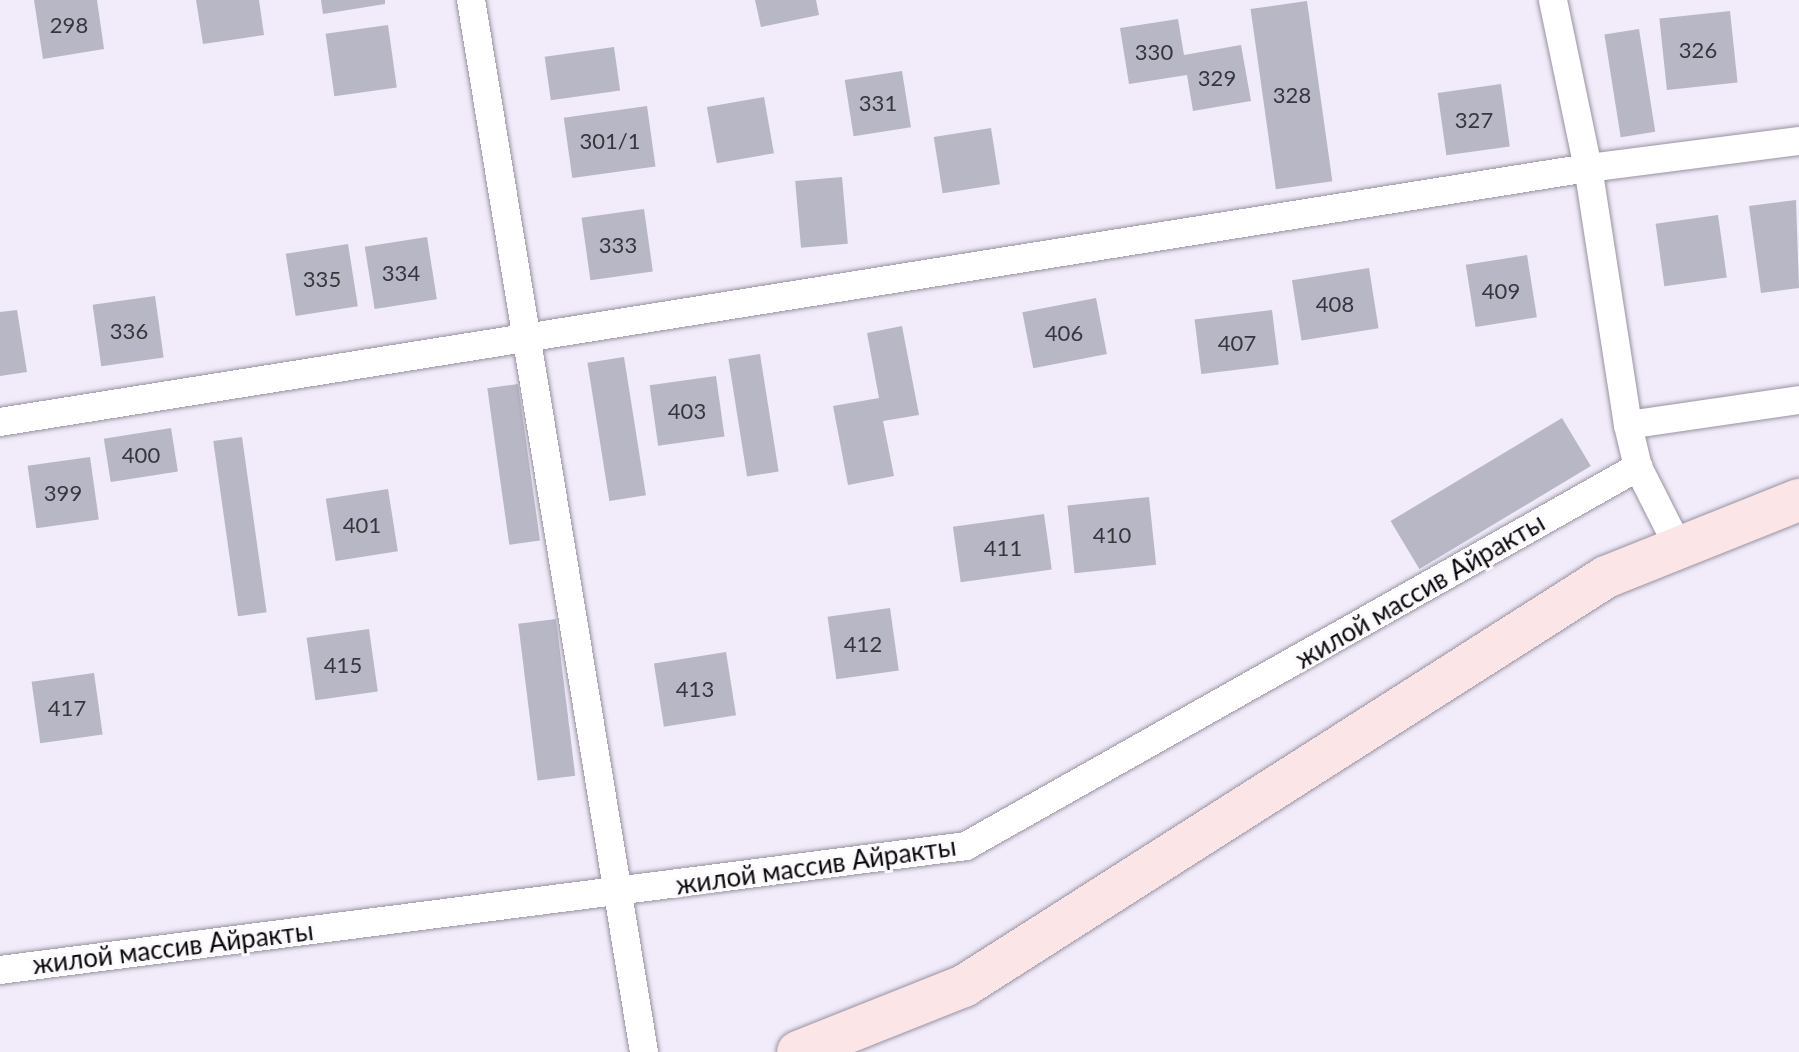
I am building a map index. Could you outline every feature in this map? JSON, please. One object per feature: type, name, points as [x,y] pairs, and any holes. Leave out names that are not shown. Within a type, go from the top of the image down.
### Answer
[{"type":"main road","points":[[798,1052],[964,986],[1606,577],[1799,500]]},
{"type":"street","points":[[471,0],[524,339],[644,1052]]},
{"type":"street","points":[[1553,0],[1588,168],[1628,425],[1638,467],[1679,548]]},
{"type":"street","points":[[0,422],[1588,168],[1799,141]]},
{"type":"street","points":[[1628,425],[1799,400]]},
{"type":"street","name":"жилой массив Айракты","points":[[0,970],[966,846],[1638,467]]},
{"type":"building","points":[[34,0],[97,0],[104,49],[43,59]]},
{"type":"building","points":[[196,0],[259,0],[264,35],[203,44]]},
{"type":"building","points":[[321,0],[385,0],[385,4],[323,14]]},
{"type":"building","points":[[755,0],[816,0],[819,15],[761,27]]},
{"type":"building","points":[[1307,1],[1332,181],[1276,189],[1251,9]]},
{"type":"building","points":[[1730,11],[1738,83],[1667,90],[1659,18]]},
{"type":"building","points":[[1178,19],[1184,55],[1241,45],[1251,101],[1193,111],[1187,75],[1129,84],[1120,28]]},
{"type":"building","points":[[388,25],[397,87],[334,96],[326,34]]},
{"type":"building","points":[[1639,29],[1655,132],[1621,137],[1604,34]]},
{"type":"building","points":[[614,47],[620,91],[551,100],[545,57]]},
{"type":"building","points":[[902,71],[911,127],[854,136],[845,80]]},
{"type":"building","points":[[1501,84],[1510,146],[1446,155],[1438,93]]},
{"type":"building","points":[[764,97],[774,153],[717,163],[707,107]]},
{"type":"building","points":[[647,106],[655,166],[572,178],[564,118]]},
{"type":"building","points":[[991,128],[1000,184],[943,193],[934,137]]},
{"type":"building","points":[[842,177],[848,244],[801,248],[795,181]]},
{"type":"building","points":[[1796,200],[1799,288],[1761,293],[1749,206]]},
{"type":"building","points":[[644,209],[653,271],[590,280],[582,218]]},
{"type":"building","points":[[1718,215],[1727,277],[1664,286],[1656,224]]},
{"type":"building","points":[[427,237],[437,299],[375,309],[365,247]]},
{"type":"building","points":[[348,244],[358,306],[296,316],[286,254]]},
{"type":"building","points":[[1527,255],[1537,317],[1476,327],[1466,265]]},
{"type":"building","points":[[1369,268],[1379,328],[1302,340],[1292,280]]},
{"type":"building","points":[[155,296],[164,357],[101,366],[93,305]]},
{"type":"building","points":[[1096,298],[1107,354],[1033,368],[1022,312]]},
{"type":"building","points":[[17,310],[27,372],[0,376],[0,312]]},
{"type":"building","points":[[1272,310],[1279,365],[1201,374],[1195,320]]},
{"type":"building","points":[[902,326],[919,415],[883,421],[894,476],[848,485],[833,406],[879,398],[867,333]]},
{"type":"building","points":[[760,354],[779,472],[747,477],[728,359]]},
{"type":"building","points":[[624,357],[646,495],[609,501],[587,363]]},
{"type":"building","points":[[716,376],[724,436],[658,446],[650,385]]},
{"type":"building","points":[[518,384],[540,540],[509,545],[487,388]]},
{"type":"building","points":[[1562,418],[1591,466],[1419,569],[1391,521]]},
{"type":"building","points":[[171,428],[178,471],[111,482],[104,439]]},
{"type":"building","points":[[242,437],[267,612],[238,616],[213,441]]},
{"type":"building","points":[[90,457],[99,519],[36,528],[28,466]]},
{"type":"building","points":[[388,489],[398,551],[336,561],[326,499]]},
{"type":"building","points":[[1149,497],[1156,565],[1075,573],[1067,506]]},
{"type":"building","points":[[1044,514],[1052,569],[961,582],[953,527]]},
{"type":"building","points":[[890,608],[899,670],[836,679],[828,617]]},
{"type":"building","points":[[556,619],[575,776],[538,780],[518,624]]},
{"type":"building","points":[[369,629],[378,691],[315,700],[307,638]]},
{"type":"building","points":[[726,652],[736,715],[664,727],[654,663]]},
{"type":"building","points":[[94,673],[103,734],[40,743],[32,682]]}]
